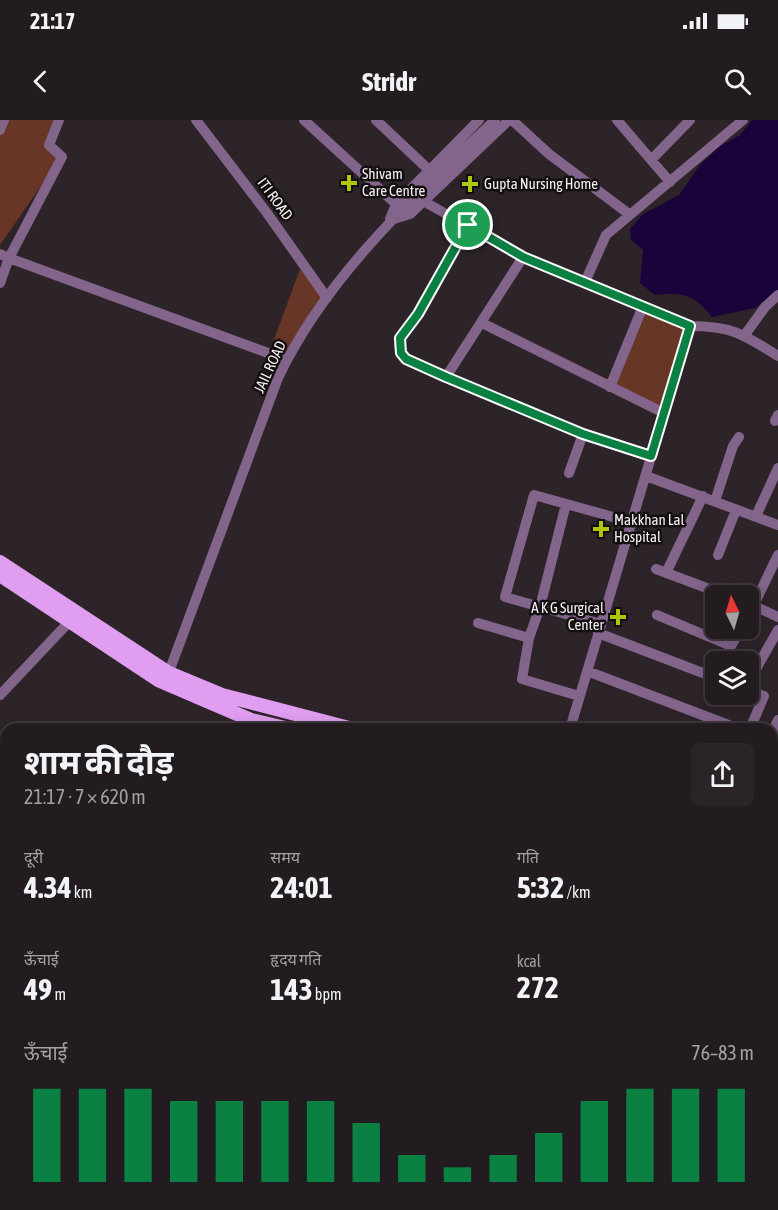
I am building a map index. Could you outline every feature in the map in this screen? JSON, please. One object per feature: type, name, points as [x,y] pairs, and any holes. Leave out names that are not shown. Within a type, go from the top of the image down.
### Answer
[{"type":"main road","points":[[0,562],[167,678],[330,723]]},
{"type":"main road","points":[[0,575],[69,622],[167,678],[251,720],[264,723]]},
{"type":"street","points":[[0,130],[4,120]]},
{"type":"street","points":[[0,283],[5,256],[62,157],[49,145],[59,120]]},
{"type":"street","name":"ITI ROAD","points":[[196,120],[267,213],[327,298]]},
{"type":"street","points":[[304,120],[396,204]]},
{"type":"street","points":[[376,120],[429,170]]},
{"type":"street","points":[[390,222],[396,204],[479,120]]},
{"type":"street","name":"JAIL ROAD","points":[[167,678],[278,378],[287,360],[327,298],[356,259],[410,201],[495,120]]},
{"type":"street","points":[[390,222],[410,214],[510,120],[549,154],[629,214]]},
{"type":"street","points":[[617,120],[670,182]]},
{"type":"street","points":[[651,160],[690,120]]},
{"type":"street","points":[[585,282],[606,235],[743,120]]},
{"type":"street","points":[[423,201],[523,257],[690,326],[716,326],[735,331],[778,356]]},
{"type":"street","points":[[468,225],[418,314],[400,338],[401,353],[406,359],[446,377],[583,434],[651,456]]},
{"type":"street","points":[[5,256],[287,360]]},
{"type":"street","points":[[446,377],[523,257]]},
{"type":"street","points":[[744,336],[778,295]]},
{"type":"street","points":[[610,387],[643,306]]},
{"type":"street","points":[[482,323],[664,412]]},
{"type":"street","points":[[572,723],[690,326]]},
{"type":"street","points":[[569,473],[583,434]]},
{"type":"street","points":[[716,501],[733,446],[739,437]]},
{"type":"street","points":[[756,516],[778,468]]},
{"type":"street","points":[[646,476],[778,525]]},
{"type":"street","points":[[631,522],[534,495],[505,597],[600,628],[705,673]]},
{"type":"street","points":[[703,496],[661,571],[705,587]]},
{"type":"street","points":[[566,504],[530,638],[522,679],[579,696]]},
{"type":"street","points":[[718,555],[736,510]]},
{"type":"street","points":[[759,591],[778,555]]},
{"type":"street","points":[[759,608],[778,617]]},
{"type":"street","points":[[657,615],[705,635]]},
{"type":"street","points":[[0,695],[69,622]]},
{"type":"street","points":[[478,623],[530,638]]},
{"type":"street","points":[[759,663],[778,630]]},
{"type":"street","points":[[714,639],[731,646],[735,639]]},
{"type":"street","points":[[587,671],[723,723]]},
{"type":"street","points":[[753,723],[764,696],[759,694]]},
{"type":"shaded area","points":[[0,120],[58,120],[48,145],[61,157],[0,245]]},
{"type":"shaded area","points":[[752,120],[778,120],[778,291],[755,308],[712,317],[700,304],[688,297],[674,294],[655,295],[640,283],[643,250],[631,240],[630,229],[643,214],[679,195],[699,166],[719,147],[740,135]]},
{"type":"shaded area","points":[[300,269],[322,296],[284,357],[269,353]]},
{"type":"shaded area","points":[[644,310],[686,328],[663,408],[614,385]]},
{"type":"place","name":"Shivam Care Centre","points":[[349,183]]},
{"type":"place","name":"Gupta Nursing Home","points":[[470,184]]},
{"type":"place","name":"Makkhan Lal Hospital","points":[[601,529]]},
{"type":"place","name":"A K G Surgical Center","points":[[618,617]]},
{"type":"route","points":[[468,225],[523,257],[690,326],[651,456],[583,434],[446,377],[406,359],[401,353],[400,338],[418,314],[468,225]]}]
